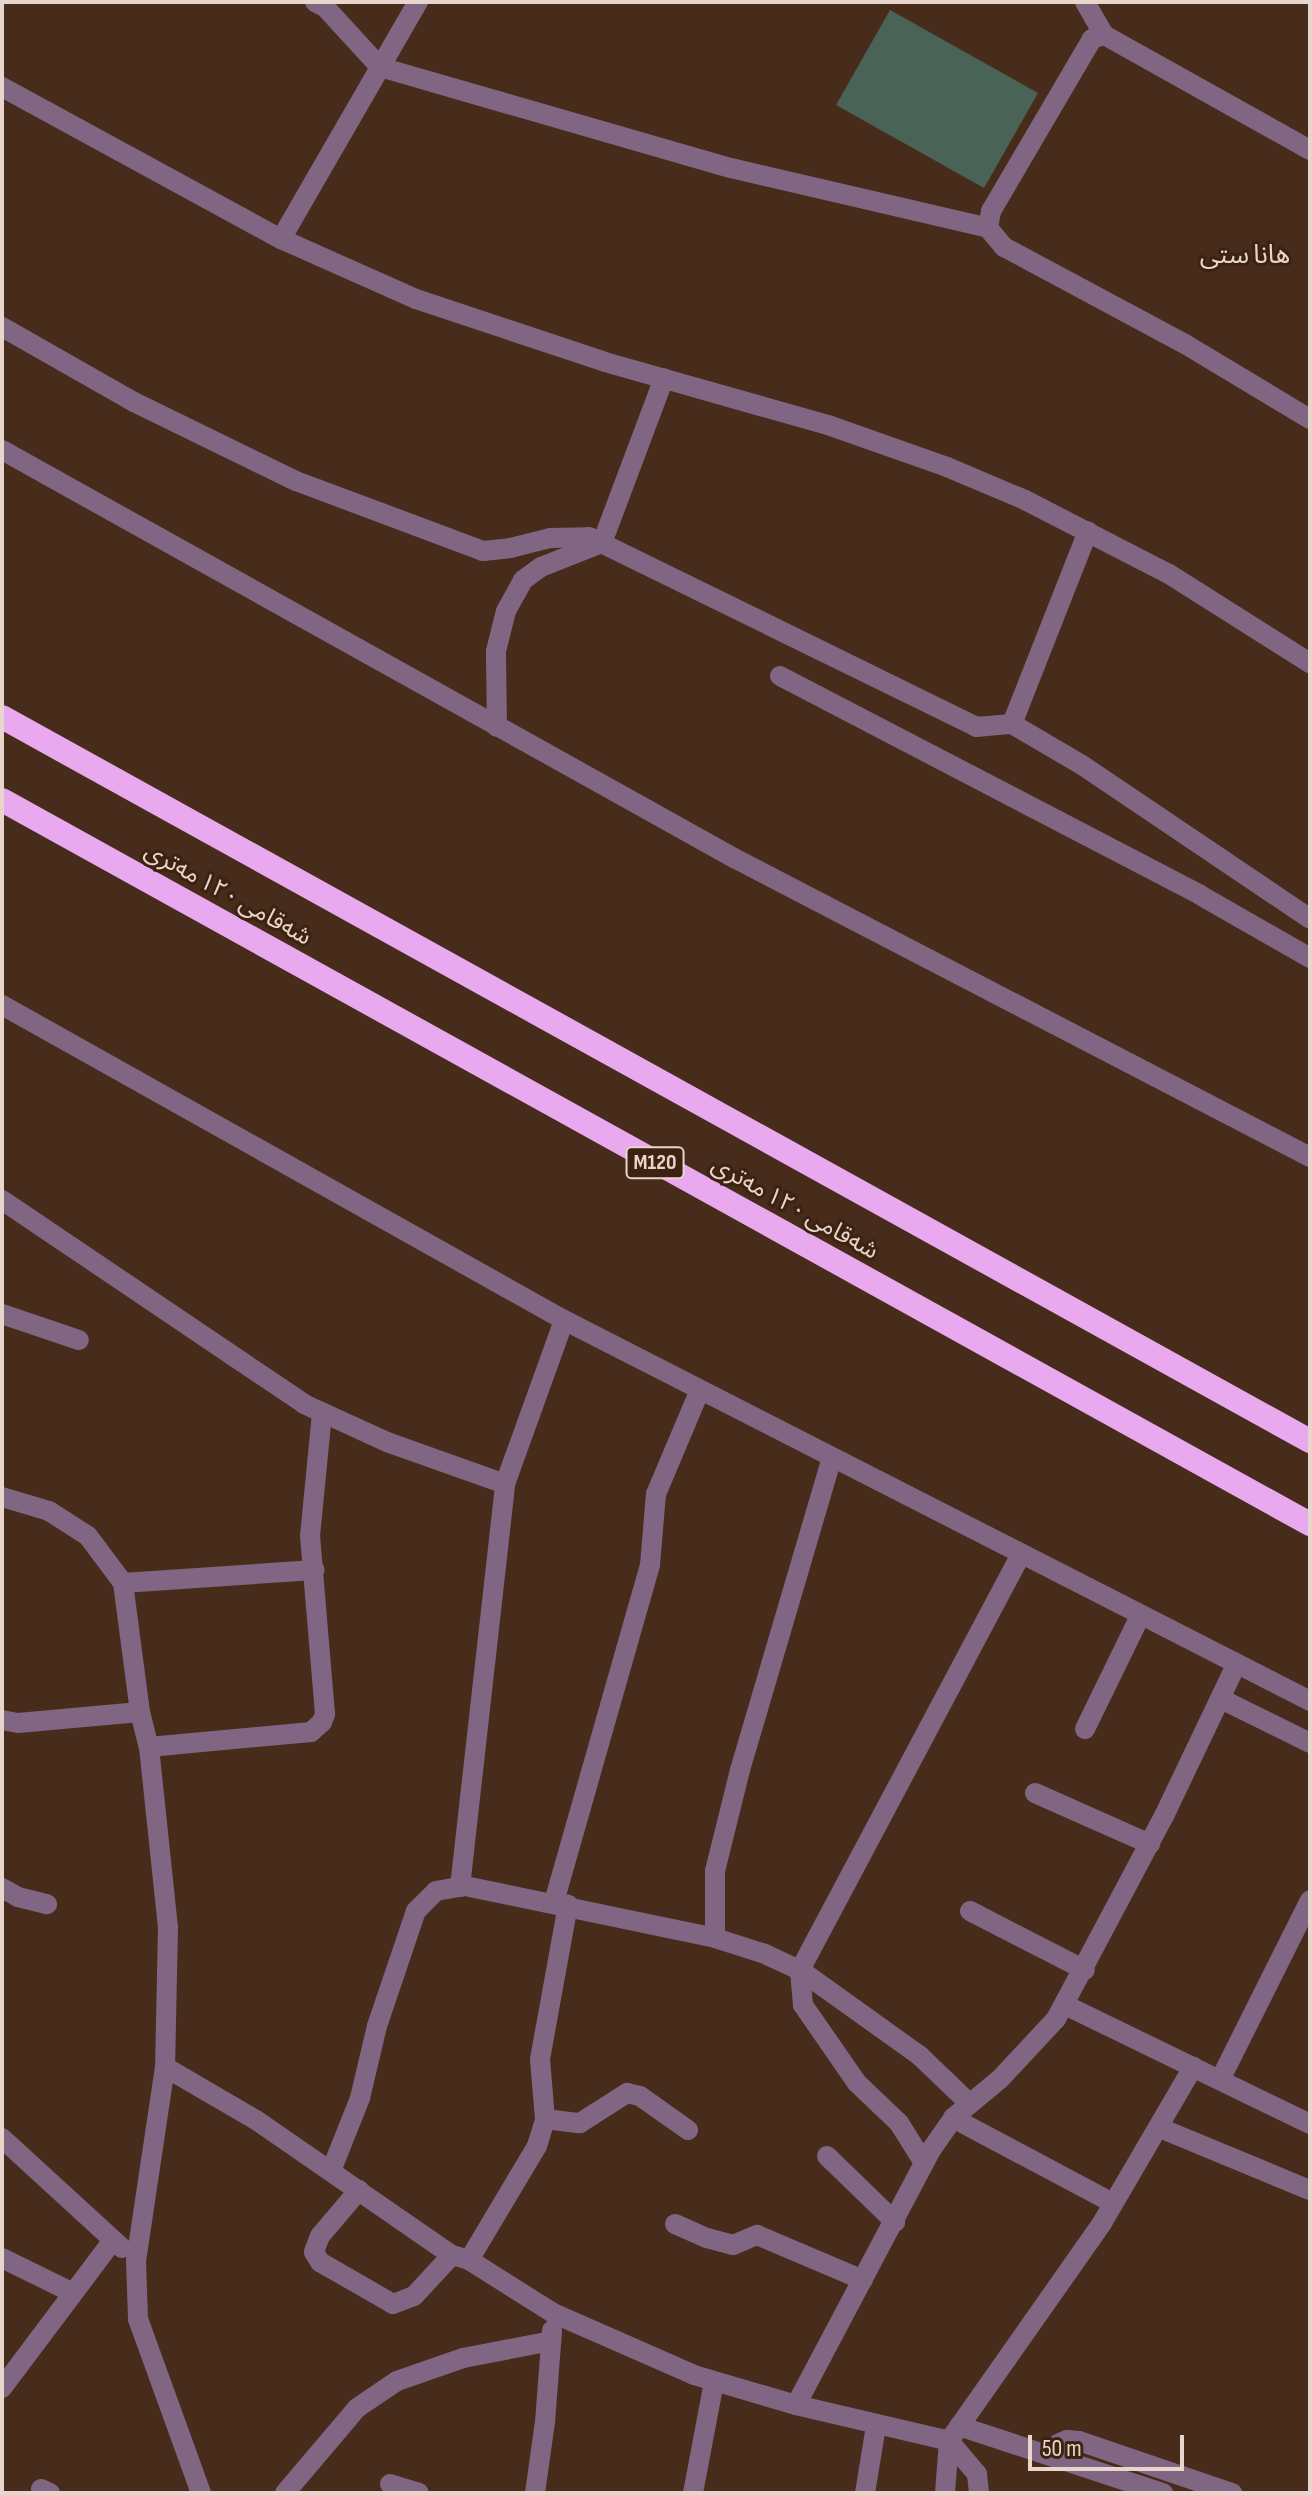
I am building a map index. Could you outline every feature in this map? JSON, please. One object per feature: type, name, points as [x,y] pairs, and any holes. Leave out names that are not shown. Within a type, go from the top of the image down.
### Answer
[{"type":"highway","name":"شەقامی ١٢٠ مەتری","points":[[2,717],[1310,1441]]},
{"type":"highway","name":"شەقامی ١٢٠ مەتری","points":[[2,800],[1310,1524]]},
{"type":"street","points":[[315,2],[325,7],[380,67],[731,168],[988,228],[1004,247],[1185,344],[1310,419]]},
{"type":"street","points":[[281,239],[418,2]]},
{"type":"street","points":[[1085,2],[1104,35],[1310,150]]},
{"type":"street","points":[[988,228],[991,211],[1092,39],[1104,35]]},
{"type":"street","points":[[2,87],[281,239],[457,315],[828,425],[947,467],[1088,531],[1180,581],[1310,662]]},
{"type":"street","points":[[2,327],[41,352],[134,402],[296,481],[483,551],[573,536],[589,537],[976,727],[1012,724],[1082,765],[1310,919]]},
{"type":"street","points":[[497,727],[496,651],[506,611],[523,580],[541,567],[602,543],[664,378]]},
{"type":"street","points":[[2,450],[497,727],[950,972],[1310,1157]]},
{"type":"street","points":[[1012,724],[1088,531]]},
{"type":"street","points":[[780,676],[1200,895],[1310,958]]},
{"type":"street","points":[[2,1005],[564,1320],[1310,1701]]},
{"type":"street","points":[[2,1200],[206,1340],[322,1413],[387,1442],[505,1484]]},
{"type":"street","points":[[2,1314],[79,1340]]},
{"type":"street","points":[[460,1887],[505,1484],[564,1320]]},
{"type":"street","points":[[359,2190],[320,2236],[314,2252],[320,2262],[393,2304],[414,2296],[460,2257],[537,2146],[545,2119],[540,2059],[561,1904],[650,1565],[656,1494],[700,1390]]},
{"type":"street","points":[[149,1747],[311,1732],[318,1727],[325,1714],[310,1536],[322,1413]]},
{"type":"street","points":[[715,1938],[715,1871],[740,1770],[832,1458]]},
{"type":"street","points":[[2,1497],[49,1511],[88,1536],[123,1583],[140,1712],[149,1747],[168,1927],[165,2067],[136,2261],[138,2319],[201,2493]]},
{"type":"street","points":[[924,2163],[899,2123],[857,2083],[803,2005],[800,1970],[1021,1555]]},
{"type":"street","points":[[123,1583],[315,1570]]},
{"type":"street","points":[[1085,1729],[1140,1616]]},
{"type":"street","points":[[796,2405],[924,2163],[953,2118],[1000,2079],[1056,2019],[1065,2005],[1150,1844],[1236,1665]]},
{"type":"street","points":[[1221,1699],[1310,1743]]},
{"type":"street","points":[[2,1720],[18,1723],[140,1712]]},
{"type":"street","points":[[1035,1793],[1150,1844]]},
{"type":"street","points":[[331,2171],[360,2098],[377,2026],[416,1911],[436,1891],[460,1887],[561,1904],[715,1938],[800,1970],[920,2056],[970,2104]]},
{"type":"street","points":[[2,1888],[18,1897],[47,1904]]},
{"type":"street","points":[[1220,2080],[1310,1900]]},
{"type":"street","points":[[970,1911],[1085,1970]]},
{"type":"street","points":[[1065,2005],[1310,2124]]},
{"type":"street","points":[[165,2067],[256,2120],[460,2257],[553,2313],[714,2382],[876,2426],[954,2434],[1051,2456],[1163,2493]]},
{"type":"street","points":[[945,2493],[954,2434],[1113,2203],[1160,2128],[1193,2067]]},
{"type":"street","points":[[545,2119],[580,2123],[627,2093],[640,2096],[688,2130]]},
{"type":"street","points":[[953,2118],[1113,2203]]},
{"type":"street","points":[[1160,2128],[1310,2190]]},
{"type":"street","points":[[2,2138],[136,2261]]},
{"type":"street","points":[[827,2156],[895,2222]]},
{"type":"street","points":[[675,2224],[733,2245],[757,2235],[863,2280]]},
{"type":"street","points":[[2,2388],[113,2240]]},
{"type":"street","points":[[2,2258],[71,2292]]},
{"type":"street","points":[[535,2493],[553,2313]]},
{"type":"street","points":[[285,2493],[357,2408],[397,2381],[463,2358],[551,2341]]},
{"type":"street","points":[[693,2493],[714,2382]]},
{"type":"street","points":[[865,2493],[876,2426]]},
{"type":"street","points":[[954,2434],[977,2474],[979,2493]]},
{"type":"street","points":[[1051,2456],[1058,2444],[1067,2440],[1079,2441],[1232,2493]]},
{"type":"street","points":[[390,2484],[419,2493]]},
{"type":"green space","points":[[890,10],[1038,93],[984,188],[836,105]]},
{"type":"district","name":"هانا ستى","points":[[1245,256]]}]
